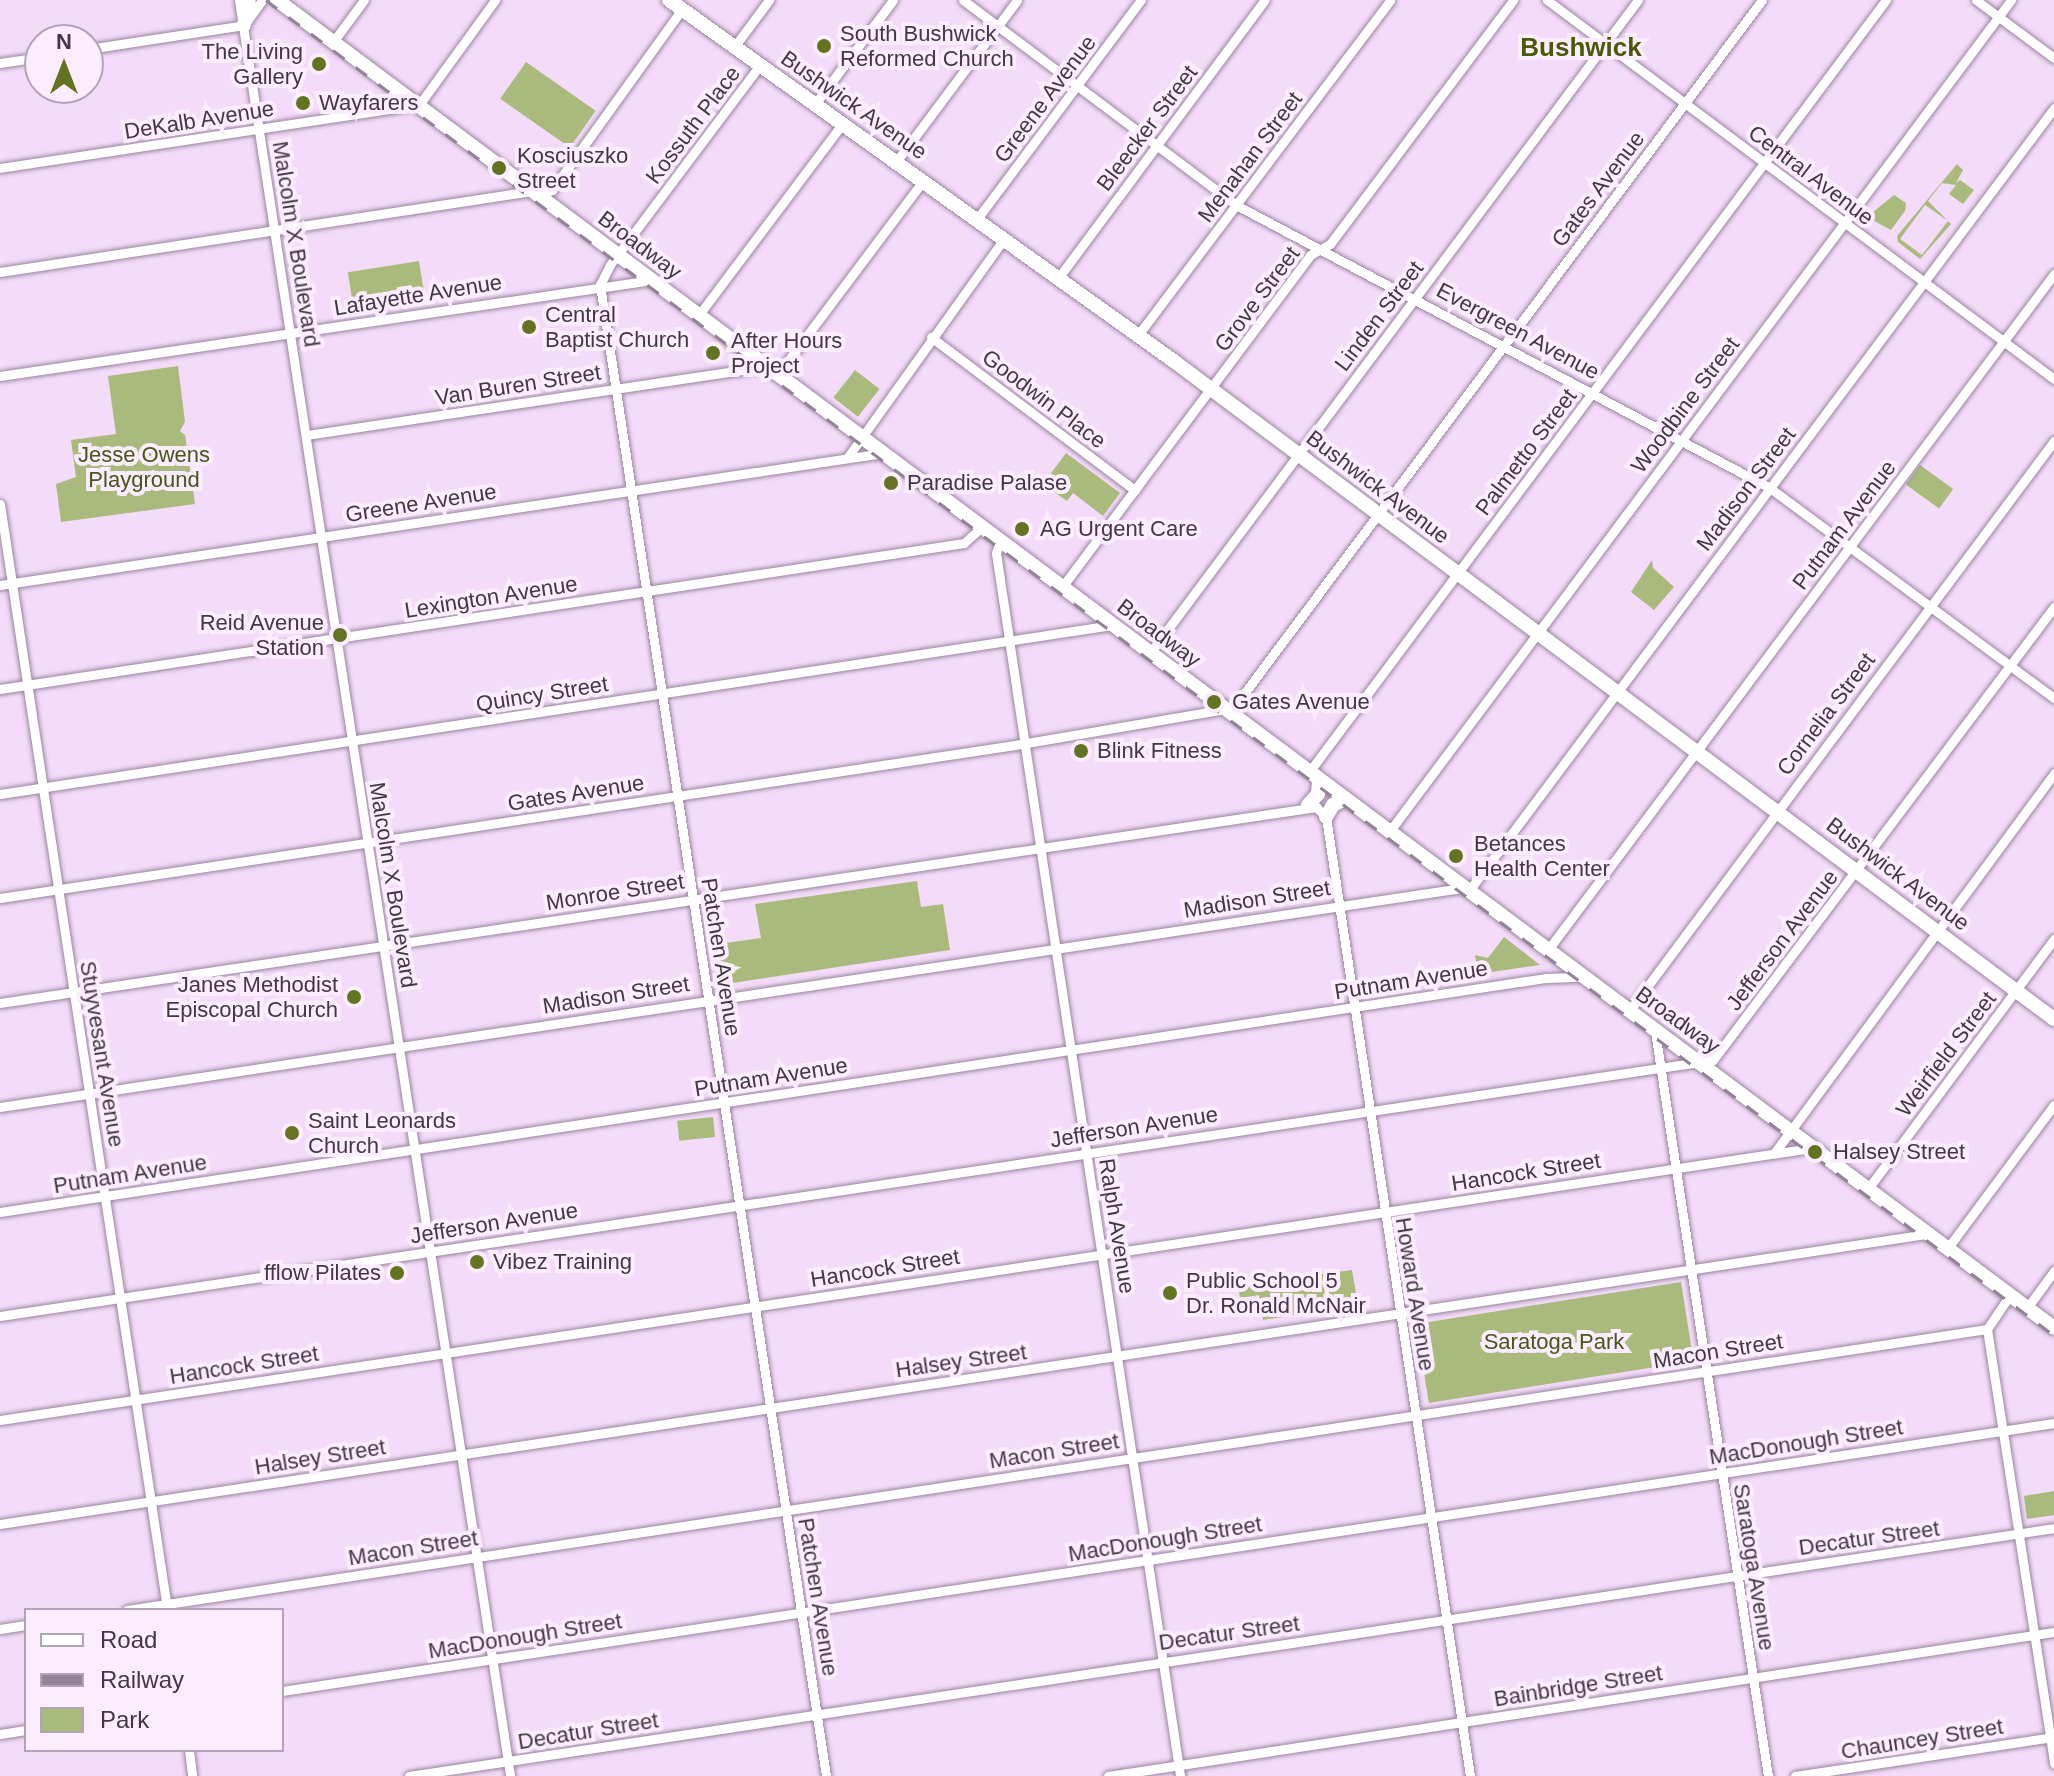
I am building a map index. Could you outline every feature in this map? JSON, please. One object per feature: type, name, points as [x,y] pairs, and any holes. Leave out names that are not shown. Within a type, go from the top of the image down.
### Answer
[{"type":"main road","points":[[244,25],[249,0]]},
{"type":"main road","name":"Broadway","points":[[277,0],[2054,1328]]},
{"type":"main road","name":"Bushwick Avenue","points":[[669,0],[1138,335],[2054,1019]]},
{"type":"main road","points":[[1308,805],[1318,794],[1314,776]]},
{"type":"main road","points":[[1326,817],[1333,805],[1345,799]]},
{"type":"street","name":"Malcolm X Boulevard","points":[[239,0],[510,1776]]},
{"type":"street","points":[[104,47],[244,25],[262,0]]},
{"type":"street","points":[[333,42],[364,0]]},
{"type":"street","points":[[419,105],[495,0]]},
{"type":"street","points":[[734,47],[769,0]]},
{"type":"street","points":[[815,104],[893,0]]},
{"type":"street","name":"Evergreen Avenue","points":[[963,0],[1236,205],[1505,343],[1770,488],[2054,698]]},
{"type":"street","points":[[896,162],[1017,0]]},
{"type":"street","name":"Greene Avenue","points":[[977,219],[1141,0]]},
{"type":"street","name":"Bleecker Street","points":[[1059,277],[1265,0]]},
{"type":"street","name":"Menahan Street","points":[[1138,335],[1390,0]]},
{"type":"street","name":"Grove Street","points":[[1062,587],[1319,250],[1330,244],[1513,0]]},
{"type":"street","name":"Central Avenue","points":[[1547,0],[2054,379]]},
{"type":"street","name":"Linden Street","points":[[1150,653],[1638,0]]},
{"type":"street","name":"Gates Avenue","points":[[0,898],[1026,744],[1225,709],[1237,703],[1762,0]]},
{"type":"street","name":"Palmetto Street","points":[[1314,776],[1458,573],[1886,0]]},
{"type":"street","points":[[1976,0],[2054,58]]},
{"type":"street","name":"Woodbine Street","points":[[1389,832],[2011,0]]},
{"type":"street","points":[[0,272],[552,190],[682,9]]},
{"type":"street","points":[[0,63],[24,59]]},
{"type":"street","name":"Kossuth Place","points":[[600,285],[618,254],[760,65]]},
{"type":"street","name":"DeKalb Avenue","points":[[0,168],[419,105]]},
{"type":"street","name":"Madison Street","points":[[0,1107],[1338,905],[1465,890],[2054,108]]},
{"type":"street","points":[[698,316],[842,124]]},
{"type":"street","points":[[508,195],[513,177]]},
{"type":"street","points":[[772,370],[923,181]]},
{"type":"street","points":[[847,458],[859,436],[1004,239]]},
{"type":"street","name":"Putnam Avenue","points":[[1546,978],[1554,956],[1697,752],[2054,274]]},
{"type":"street","name":"Lafayette Avenue","points":[[0,376],[600,285],[652,280]]},
{"type":"street","name":"Patchen Avenue","points":[[600,285],[826,1776]]},
{"type":"street","name":"Goodwin Place","points":[[931,337],[1135,490]]},
{"type":"street","points":[[734,371],[747,351]]},
{"type":"street","name":"Van Buren Street","points":[[307,435],[734,371],[772,370]]},
{"type":"street","name":"Cornelia Street","points":[[1629,1011],[2054,441]]},
{"type":"street","name":"Greene Avenue","points":[[0,585],[883,453]]},
{"type":"street","points":[[0,504],[28,685]]},
{"type":"street","name":"Lexington Avenue","points":[[0,689],[964,543],[982,527]]},
{"type":"street","name":"Ralph Avenue","points":[[1000,540],[996,553],[1180,1771]]},
{"type":"street","name":"Jefferson Avenue","points":[[0,1316],[1713,1060],[2054,607]]},
{"type":"street","points":[[1089,608],[1089,628]]},
{"type":"street","name":"Quincy Street","points":[[0,794],[1113,625]]},
{"type":"street","name":"Stuyvesant Avenue","points":[[28,685],[167,1607]]},
{"type":"street","points":[[1775,1152],[2054,773]]},
{"type":"street","points":[[1308,805],[1326,817]]},
{"type":"street","name":"Monroe Street","points":[[0,1003],[1308,805]]},
{"type":"street","name":"Howard Avenue","points":[[1326,817],[1470,1776]]},
{"type":"street","points":[[1428,893],[1443,873]]},
{"type":"street","name":"Weirfield Street","points":[[1867,1190],[2054,939]]},
{"type":"street","name":"Putnam Avenue","points":[[0,1212],[1546,978],[1582,977]]},
{"type":"street","name":"Saratoga Avenue","points":[[1655,1031],[1768,1776]]},
{"type":"street","points":[[1947,1249],[2054,1105]]},
{"type":"street","name":"Hancock Street","points":[[0,1420],[1811,1148]]},
{"type":"street","name":"Halsey Street","points":[[0,1524],[1927,1234]]},
{"type":"street","points":[[2027,1308],[2054,1271]]},
{"type":"street","points":[[2010,1295],[1987,1329],[2054,1764]]},
{"type":"street","name":"Macon Street","points":[[167,1607],[477,1557],[1987,1329]]},
{"type":"street","name":"MacDonough Street","points":[[284,1691],[2054,1423]]},
{"type":"street","name":"Decatur Street","points":[[409,1776],[2054,1528]]},
{"type":"street","points":[[0,1629],[24,1625]]},
{"type":"street","name":"Bainbridge Street","points":[[1108,1776],[1180,1771],[1462,1722],[2054,1632]]},
{"type":"street","points":[[0,1734],[24,1730]]},
{"type":"street","name":"Chauncey Street","points":[[1795,1776],[2052,1737]]},
{"type":"street","points":[[189,1752],[192,1776]]},
{"type":"green space","points":[[526,62],[596,111],[570,148],[500,99]]},
{"type":"green space","points":[[1957,164],[1963,170],[1956,183],[1960,180],[1974,190],[1963,204],[1949,194],[1956,185],[1942,183],[1928,201],[1948,221],[1951,224],[1920,259],[1898,242],[1897,236]],"holes":[[[1925,205],[1948,221],[1922,255],[1900,239]]]},
{"type":"green space","points":[[1894,195],[1906,203],[1905,211],[1891,230],[1867,217]]},
{"type":"green space","points":[[419,261],[425,299],[354,310],[348,272]]},
{"type":"green space","name":"Jesse Owens Playground","points":[[178,366],[185,422],[180,431],[185,435],[195,504],[61,522],[56,484],[76,477],[71,440],[116,434],[108,376]]},
{"type":"green space","points":[[855,370],[879,389],[858,417],[833,398]]},
{"type":"green space","points":[[1066,453],[1120,493],[1103,516],[1073,493],[1067,501],[1043,484]]},
{"type":"green space","points":[[1920,465],[1953,489],[1939,509],[1906,484]]},
{"type":"green space","points":[[1652,560],[1653,568],[1674,587],[1654,610],[1631,592]]},
{"type":"green space","points":[[917,881],[921,907],[943,904],[950,950],[719,985],[712,945],[761,938],[755,904]]},
{"type":"green space","points":[[1504,937],[1540,965],[1478,974],[1475,955],[1488,958]]},
{"type":"green space","points":[[713,1117],[715,1137],[679,1141],[677,1121]]},
{"type":"green space","points":[[1352,1270],[1358,1305],[1263,1320],[1259,1295],[1240,1298],[1238,1285]]},
{"type":"green space","name":"Saratoga Park","points":[[1681,1282],[1694,1361],[1429,1403],[1416,1324]]},
{"type":"green space","points":[[2054,1491],[2054,1515],[2027,1519],[2024,1496]]},
{"type":"railway","points":[[266,0],[2054,1335]]},
{"type":"place","name":"South Bushwick Reformed Church","points":[[824,46]]},
{"type":"place","name":"The Living Gallery","points":[[319,64]]},
{"type":"place","name":"Wayfarers","points":[[303,103]]},
{"type":"place","name":"Kosciuszko Street","points":[[499,168]]},
{"type":"place","name":"Central Baptist Church","points":[[529,327]]},
{"type":"place","name":"After Hours Project","points":[[713,353]]},
{"type":"place","name":"Paradise Palase","points":[[891,483]]},
{"type":"place","name":"AG Urgent Care","points":[[1022,529]]},
{"type":"place","name":"Reid Avenue Station","points":[[340,635]]},
{"type":"place","name":"Gates Avenue","points":[[1214,702]]},
{"type":"place","name":"Blink Fitness","points":[[1081,751]]},
{"type":"place","name":"Betances Health Center","points":[[1456,856]]},
{"type":"place","name":"Janes Methodist Episcopal Church","points":[[354,997]]},
{"type":"place","name":"Saint Leonards Church","points":[[292,1133]]},
{"type":"place","name":"Halsey Street","points":[[1815,1152]]},
{"type":"place","name":"Vibez Training","points":[[477,1262]]},
{"type":"place","name":"fflow Pilates","points":[[397,1273]]},
{"type":"place","name":"Public School 5 Dr. Ronald McNair","points":[[1170,1293]]},
{"type":"district","name":"Bushwick","points":[[1581,48]]}]
